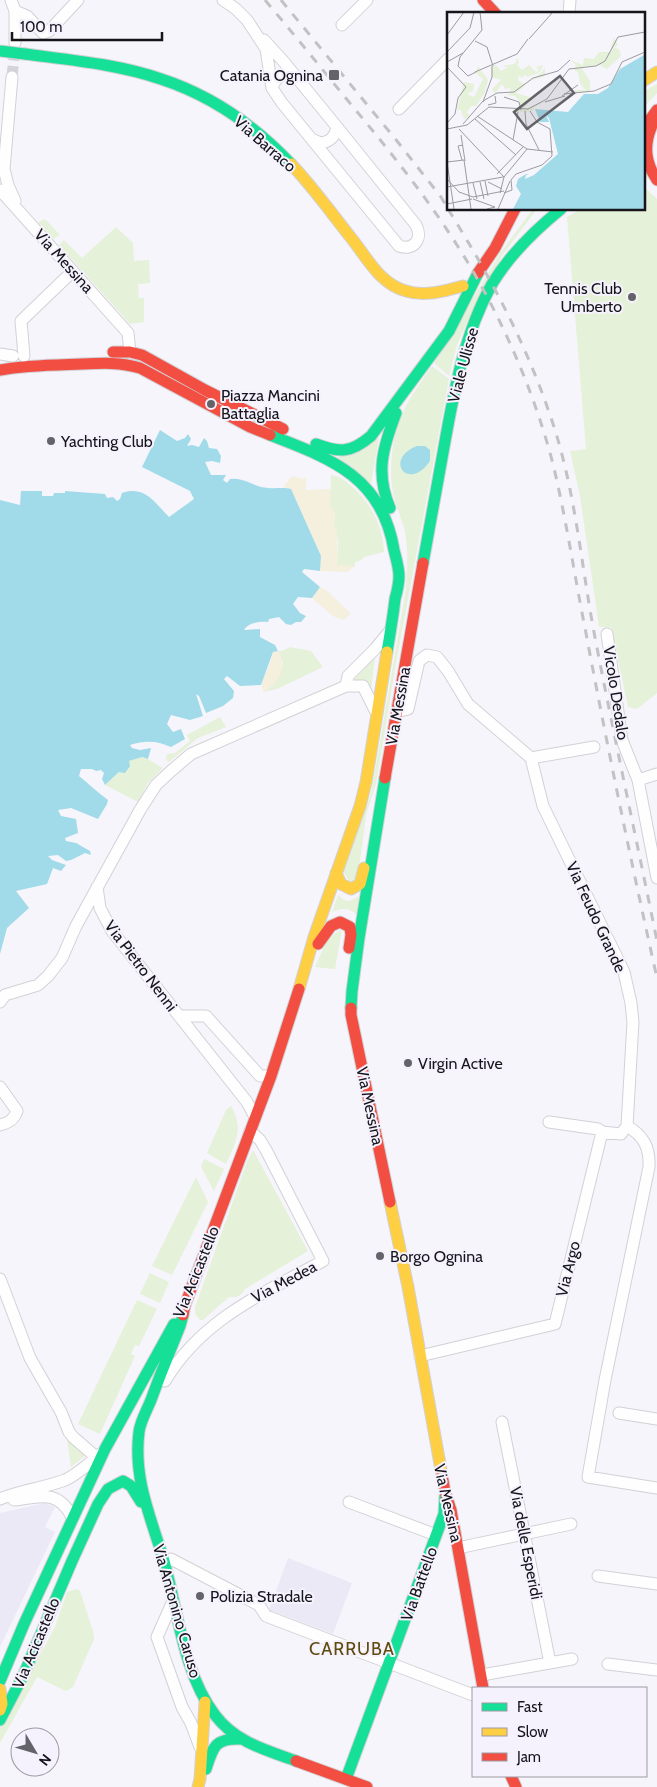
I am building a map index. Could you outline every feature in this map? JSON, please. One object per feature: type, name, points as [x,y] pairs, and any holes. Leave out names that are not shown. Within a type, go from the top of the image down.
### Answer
[{"type":"main road","points":[[482,0],[494,12]]},
{"type":"main road","name":"Via Barraco","points":[[0,51],[110,65],[153,77],[204,97],[256,132],[284,158],[304,179],[374,268],[388,282],[409,292],[426,294],[463,286],[474,280]]},
{"type":"main road","points":[[644,80],[657,72]]},
{"type":"main road","points":[[644,121],[656,113]]},
{"type":"main road","points":[[644,128],[656,113]]},
{"type":"main road","points":[[656,113],[644,150],[648,166],[657,180]]},
{"type":"main road","points":[[644,179],[657,189]]},
{"type":"main road","name":"Viale Ulisse","points":[[402,396],[449,331],[474,280],[495,248],[514,210]]},
{"type":"main road","points":[[495,248],[523,210]]},
{"type":"main road","points":[[518,246],[545,210]]},
{"type":"main road","name":"Viale Ulisse","points":[[430,520],[464,349],[478,314],[491,286],[518,246],[560,210]]},
{"type":"main road","points":[[0,370],[111,357],[130,352],[142,355],[205,390],[288,431],[318,445],[338,451],[346,451],[363,444],[402,396]]},
{"type":"main road","points":[[0,358],[19,356],[111,357]]},
{"type":"main road","name":"Via Messina","points":[[111,357],[140,368],[250,427],[308,450],[342,467],[360,481],[380,504],[389,525],[399,576],[366,782],[356,819],[336,873]]},
{"type":"main road","points":[[399,576],[402,553],[400,537],[397,524],[384,492],[382,472],[387,437],[402,396]]},
{"type":"main road","name":"Via Messina","points":[[430,520],[382,797],[354,975],[351,1015],[408,1287],[444,1492],[458,1548],[484,1687]]},
{"type":"main road","points":[[336,873],[341,884],[348,888],[355,888],[360,884],[371,817],[382,797]]},
{"type":"main road","name":"Via Acicastello","points":[[0,1681],[104,1449],[185,1305],[271,1076],[336,873]]},
{"type":"main road","points":[[307,963],[331,925],[335,922],[344,922],[350,927],[351,931],[348,959],[354,975]]},
{"type":"main road","points":[[149,1520],[138,1472],[139,1430],[180,1326],[185,1305]]},
{"type":"main road","name":"Via Acicastello","points":[[0,1720],[20,1684],[72,1559],[103,1496],[112,1486],[123,1481],[131,1486],[149,1520]]},
{"type":"main road","name":"Via Battello","points":[[345,1783],[445,1510],[444,1492]]},
{"type":"main road","name":"Via Antonino Caruso","points":[[149,1520],[164,1562],[185,1648],[206,1702]]},
{"type":"main road","points":[[0,1687],[5,1690],[12,1688],[37,1645]]},
{"type":"main road","name":"Via Acicastello","points":[[0,1687],[2,1704],[0,1710]]},
{"type":"main road","points":[[206,1702],[221,1724],[240,1739],[345,1783],[367,1787]]},
{"type":"main road","points":[[199,1783],[206,1702]]},
{"type":"main road","points":[[199,1783],[207,1768],[210,1753],[218,1743],[227,1738],[240,1739]]},
{"type":"street","points":[[13,5],[27,16],[43,33],[49,31],[78,0]]},
{"type":"street","points":[[223,0],[236,9],[274,50],[416,225],[419,237],[411,246],[405,248],[399,246],[282,102],[272,88],[266,49],[256,32]]},
{"type":"street","points":[[342,25],[367,0]]},
{"type":"street","points":[[13,5],[15,43]]},
{"type":"street","points":[[399,109],[447,60]]},
{"type":"street","points":[[272,88],[278,77],[290,74],[296,77]]},
{"type":"street","points":[[12,78],[2,170],[20,212]]},
{"type":"street","points":[[314,140],[320,143],[330,140],[335,134],[337,127]]},
{"type":"street","name":"Via Messina","points":[[0,190],[128,333],[130,352]]},
{"type":"street","points":[[0,354],[19,356],[21,321],[74,271]]},
{"type":"street","points":[[346,686],[348,676],[375,649],[392,628]]},
{"type":"street","name":"Vicolo Dedalo","points":[[607,634],[622,740],[638,780],[657,878]]},
{"type":"street","points":[[397,712],[408,710],[419,660],[427,655],[432,655],[441,661],[468,704],[531,758],[594,747]]},
{"type":"street","points":[[0,1002],[5,995],[38,985],[62,958],[76,926],[140,810],[156,785],[191,754],[346,686],[363,686],[378,715]]},
{"type":"street","name":"Via Feudo Grande","points":[[531,758],[543,806],[624,972],[631,1004],[632,1022],[627,1126]]},
{"type":"street","points":[[638,780],[657,774]]},
{"type":"street","name":"Via Pietro Nenni","points":[[97,887],[100,908],[112,932],[247,1102],[255,1116]]},
{"type":"street","name":"Via Pietro Nenni","points":[[179,1016],[206,1016],[260,1076],[271,1076]]},
{"type":"street","points":[[0,1087],[17,1111],[10,1121],[0,1125]]},
{"type":"street","points":[[549,1122],[622,1134],[627,1126],[646,1143],[649,1167],[604,1380],[588,1476],[657,1488]]},
{"type":"street","name":"Via Medea","points":[[197,1339],[240,1305],[323,1262],[266,1150],[260,1140],[250,1131]]},
{"type":"street","name":"Via Argo","points":[[420,1356],[555,1324],[602,1132]]},
{"type":"street","points":[[0,1279],[30,1358],[61,1412],[69,1432],[73,1438],[96,1458]]},
{"type":"street","points":[[180,1326],[186,1335],[197,1339]]},
{"type":"street","points":[[144,1417],[172,1369],[197,1339]]},
{"type":"street","points":[[619,1413],[657,1419]]},
{"type":"street","name":"Via delle Esperidi","points":[[502,1422],[550,1663]]},
{"type":"street","points":[[0,1500],[16,1492],[65,1480],[75,1475],[104,1449]]},
{"type":"street","points":[[0,1500],[49,1496],[65,1506],[72,1517]]},
{"type":"street","points":[[349,1502],[436,1535]]},
{"type":"street","points":[[458,1548],[571,1524]]},
{"type":"street","points":[[164,1562],[171,1559],[259,1604],[266,1616],[472,1695]]},
{"type":"street","points":[[598,1576],[657,1584]]},
{"type":"street","points":[[173,1600],[157,1637],[182,1707],[201,1749]]},
{"type":"street","points":[[482,1675],[572,1659]]},
{"type":"street","points":[[608,1664],[657,1670]]},
{"type":"shaded area","points":[[45,1503],[55,1507],[45,1527],[55,1532],[0,1647],[0,1513]]},
{"type":"shaded area","points":[[288,1558],[352,1583],[333,1634],[269,1610]]},
{"type":"green space","points":[[657,84],[657,93],[644,107],[644,91]]},
{"type":"green space","points":[[644,187],[657,199],[657,693],[637,709],[628,707],[611,627],[599,627],[580,496],[570,451],[586,449],[567,217],[579,210],[644,210]]},
{"type":"green space","points":[[532,210],[536,210],[503,254],[471,313],[457,345],[449,376],[434,363],[501,252]]},
{"type":"green space","points":[[45,219],[60,235],[53,239],[38,222]]},
{"type":"green space","points":[[116,227],[133,243],[134,261],[149,260],[150,283],[138,284],[139,298],[144,298],[144,322],[130,324],[59,245],[64,240],[82,258]]},
{"type":"green space","points":[[432,366],[449,379],[397,658],[376,784],[366,815],[358,877],[350,883],[343,871],[371,794],[406,589],[407,543],[392,487],[393,447],[397,427],[405,408]]},
{"type":"green space","points":[[379,438],[371,484],[338,457]]},
{"type":"green space","points":[[331,475],[345,481],[363,498],[374,514],[381,532],[384,552],[364,557],[360,561],[355,562],[355,566],[337,566],[338,540],[334,527],[335,513],[330,506]]},
{"type":"green space","points":[[290,647],[311,651],[323,667],[277,689],[264,692],[274,683],[283,664],[278,651]]},
{"type":"green space","points":[[375,657],[371,690],[354,680]]},
{"type":"green space","points":[[220,717],[226,727],[198,738],[169,762],[166,760],[167,754],[175,753],[190,741],[187,735]]},
{"type":"green space","points":[[142,757],[163,768],[148,783],[138,802],[105,785],[129,764],[129,761]]},
{"type":"green space","points":[[338,895],[348,901],[359,896],[357,915],[345,909],[332,912]]},
{"type":"green space","points":[[342,929],[335,969],[315,967],[328,938]]},
{"type":"green space","points":[[231,1106],[238,1128],[233,1149],[226,1164],[207,1153],[226,1110]]},
{"type":"green space","points":[[253,1150],[308,1251],[245,1289],[238,1296],[229,1297],[203,1320],[200,1320],[195,1314],[195,1307]]},
{"type":"green space","points":[[204,1159],[224,1169],[214,1191],[201,1167]]},
{"type":"green space","points":[[196,1177],[208,1202],[172,1275],[152,1266]]},
{"type":"green space","points":[[150,1273],[169,1282],[160,1303],[140,1294]]},
{"type":"green space","points":[[137,1300],[157,1309],[139,1346],[135,1345],[131,1354],[135,1356],[100,1434],[78,1424]]},
{"type":"green space","points":[[67,1439],[86,1455],[71,1467]]},
{"type":"green space","points":[[77,1589],[80,1591],[94,1639],[73,1687],[66,1691],[37,1677],[0,1743],[0,1728],[55,1627],[67,1592]]},
{"type":"sand","points":[[292,476],[302,479],[306,477],[306,490],[331,489],[330,505],[335,513],[334,527],[337,531],[337,565],[355,566],[348,572],[320,571],[321,556],[291,489],[283,487]]},
{"type":"sand","points":[[320,587],[326,590],[351,614],[343,620],[333,616],[312,598]]},
{"type":"sand","points":[[278,651],[282,669],[278,679],[264,692],[263,680],[273,652]]},
{"type":"water","points":[[160,430],[177,441],[185,438],[188,434],[191,439],[187,446],[199,447],[204,438],[209,448],[217,449],[221,456],[220,463],[205,462],[211,475],[226,475],[223,480],[227,483],[230,479],[236,479],[263,488],[291,489],[321,556],[320,571],[304,569],[302,572],[320,587],[312,598],[298,597],[293,604],[300,613],[306,616],[301,622],[291,625],[286,624],[279,617],[269,619],[268,622],[251,624],[244,630],[260,629],[260,637],[275,645],[278,651],[273,652],[261,685],[240,686],[227,676],[224,679],[234,691],[233,698],[223,706],[206,713],[199,696],[196,694],[203,716],[190,720],[171,715],[167,724],[173,732],[181,729],[185,739],[171,747],[151,742],[130,745],[132,748],[140,750],[151,748],[148,759],[142,757],[129,761],[130,766],[125,773],[119,772],[105,785],[102,779],[104,773],[101,770],[81,769],[79,776],[108,800],[107,804],[98,819],[71,808],[58,810],[61,816],[76,819],[78,833],[65,838],[66,841],[76,843],[90,851],[91,855],[85,853],[66,861],[58,855],[48,856],[52,860],[66,865],[61,871],[53,868],[47,884],[16,891],[29,908],[7,928],[0,954],[0,500],[20,505],[21,491],[42,491],[42,496],[53,496],[54,493],[65,493],[65,491],[105,494],[107,498],[113,497],[117,501],[122,493],[137,491],[154,501],[169,517],[194,499],[190,491],[142,467]]},
{"type":"water","points":[[417,446],[425,446],[430,450],[430,461],[422,470],[414,474],[407,474],[400,465],[402,458],[407,452]]},
{"type":"tunnel","points":[[12,77],[15,47]]},
{"type":"railway","points":[[265,0],[385,146],[443,224],[461,251],[493,308],[527,384],[541,424],[558,484],[611,760],[657,978]]},
{"type":"railway","points":[[281,0],[397,141],[447,207]]},
{"type":"railway","points":[[449,210],[478,258],[517,333],[539,385],[558,438],[576,519],[593,627],[657,941]]},
{"type":"traffic: fast","points":[[0,51],[25,54]]},
{"type":"traffic: fast","points":[[25,54],[110,66],[144,74],[179,86],[231,113],[262,137],[291,164]]},
{"type":"traffic: fast","points":[[423,563],[456,384],[474,323],[482,303],[499,273],[532,234],[560,210]]},
{"type":"traffic: fast","points":[[316,444],[332,449],[345,450],[357,446],[371,436],[449,331],[478,273]]},
{"type":"traffic: fast","points":[[390,508],[385,495],[382,460],[387,437],[396,413]]},
{"type":"traffic: fast","points":[[270,435],[314,453],[351,474],[366,488],[378,505],[388,525],[399,573],[387,652]]},
{"type":"traffic: fast","points":[[351,1008],[359,938],[385,778]]},
{"type":"traffic: fast","points":[[183,1315],[140,1428],[138,1449],[144,1498],[164,1561],[188,1661],[204,1698],[223,1724],[242,1739],[262,1749],[296,1761]]},
{"type":"traffic: fast","points":[[0,1681],[24,1624],[105,1449],[174,1324]]},
{"type":"traffic: fast","points":[[0,1720],[23,1676],[98,1504],[108,1489],[123,1481],[131,1486],[141,1502]]},
{"type":"traffic: fast","points":[[346,1779],[444,1514],[445,1496]]},
{"type":"traffic: fast","points":[[206,1769],[216,1745],[225,1740],[240,1739]]},
{"type":"traffic: slow","points":[[644,80],[657,72]]},
{"type":"traffic: slow","points":[[291,164],[315,191],[375,270],[389,283],[397,288],[413,293],[435,293],[463,286]]},
{"type":"traffic: slow","points":[[299,989],[314,937],[360,806],[366,782],[387,652]]},
{"type":"traffic: slow","points":[[336,873],[341,884],[351,889],[360,884],[364,868]]},
{"type":"traffic: slow","points":[[390,1202],[408,1287],[442,1475]]},
{"type":"traffic: slow","points":[[0,1689],[2,1704],[0,1710]]},
{"type":"traffic: slow","points":[[198,1787],[205,1702]]},
{"type":"traffic: jam","points":[[483,0],[494,12]]},
{"type":"traffic: jam","points":[[644,128],[657,110]]},
{"type":"traffic: jam","points":[[655,119],[647,142],[647,157],[657,180]]},
{"type":"traffic: jam","points":[[478,273],[495,248],[514,210]]},
{"type":"traffic: jam","points":[[113,352],[130,352],[142,355],[205,390],[283,429]]},
{"type":"traffic: jam","points":[[0,370],[30,366],[97,363],[133,366],[250,427],[270,435]]},
{"type":"traffic: jam","points":[[385,778],[423,563]]},
{"type":"traffic: jam","points":[[318,944],[331,926],[340,922],[350,927],[349,948]]},
{"type":"traffic: jam","points":[[183,1315],[185,1305],[271,1076],[299,989]]},
{"type":"traffic: jam","points":[[351,1008],[390,1202]]},
{"type":"traffic: jam","points":[[442,1475],[451,1510],[483,1687]]},
{"type":"traffic: jam","points":[[296,1761],[367,1787]]},
{"type":"traffic: jam","points":[[511,1777],[516,1787]]},
{"type":"place","name":"Catania Ognina","points":[[334,75]]},
{"type":"place","name":"Tennis Club Umberto","points":[[632,297]]},
{"type":"place","name":"Piazza Mancini Battaglia","points":[[211,404]]},
{"type":"place","name":"Yachting Club","points":[[51,441]]},
{"type":"place","name":"Virgin Active","points":[[408,1063]]},
{"type":"place","name":"Borgo Ognina","points":[[380,1256]]},
{"type":"place","name":"Polizia Stradale","points":[[200,1596]]},
{"type":"district","name":"CARRUBA","points":[[352,1649]]}]
